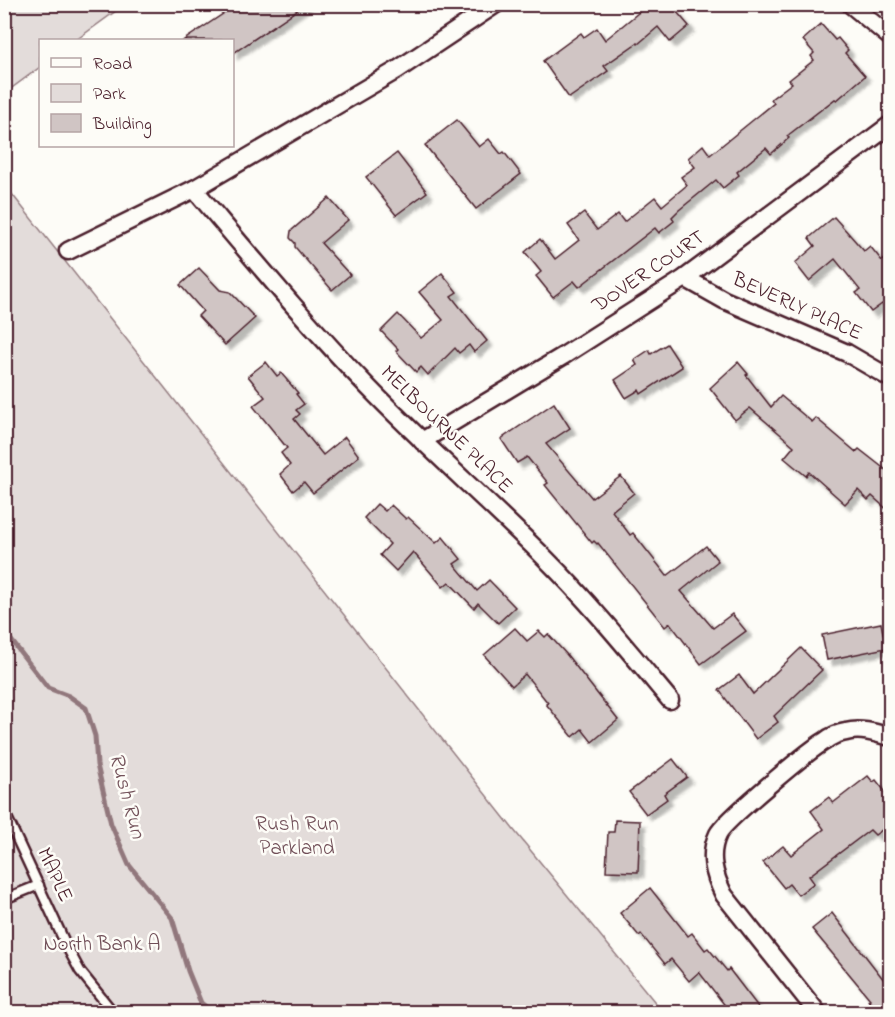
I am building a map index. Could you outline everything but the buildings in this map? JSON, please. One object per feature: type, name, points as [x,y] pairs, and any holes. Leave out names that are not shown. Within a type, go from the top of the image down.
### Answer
[{"type":"street","points":[[68,251],[194,189],[397,70],[496,4]]},
{"type":"street","points":[[850,4],[891,37]]},
{"type":"street","name":"DOVER COURT","points":[[422,441],[562,357],[685,279],[891,125]]},
{"type":"street","name":"MELBOURNE PLACE","points":[[194,189],[288,299],[367,386],[529,542],[596,612],[670,700]]},
{"type":"street","name":"BEVERLY PLACE","points":[[685,279],[724,300],[847,353],[891,378]]},
{"type":"street","points":[[817,1012],[724,895],[714,875],[713,854],[718,832],[751,801],[825,741],[845,732],[867,731],[891,738]]},
{"type":"lane","name":"MAPLE","points":[[4,811],[71,955],[113,1012]]},
{"type":"lane","points":[[4,899],[39,885]]},
{"type":"green space","points":[[5,4],[124,4],[77,39],[39,39],[39,68],[5,93]]},
{"type":"green space","name":"Rush Run Parkland","points":[[4,184],[513,829],[663,1012],[5,1012]]},
{"type":"waterway","name":"Rush Run","points":[[4,637],[11,640],[48,688],[69,696],[86,708],[95,736],[97,765],[111,824],[129,865],[172,918],[188,971],[201,1003],[212,1012]]},
{"type":"park label","name":"North Bank A","points":[[102,945]]}]
